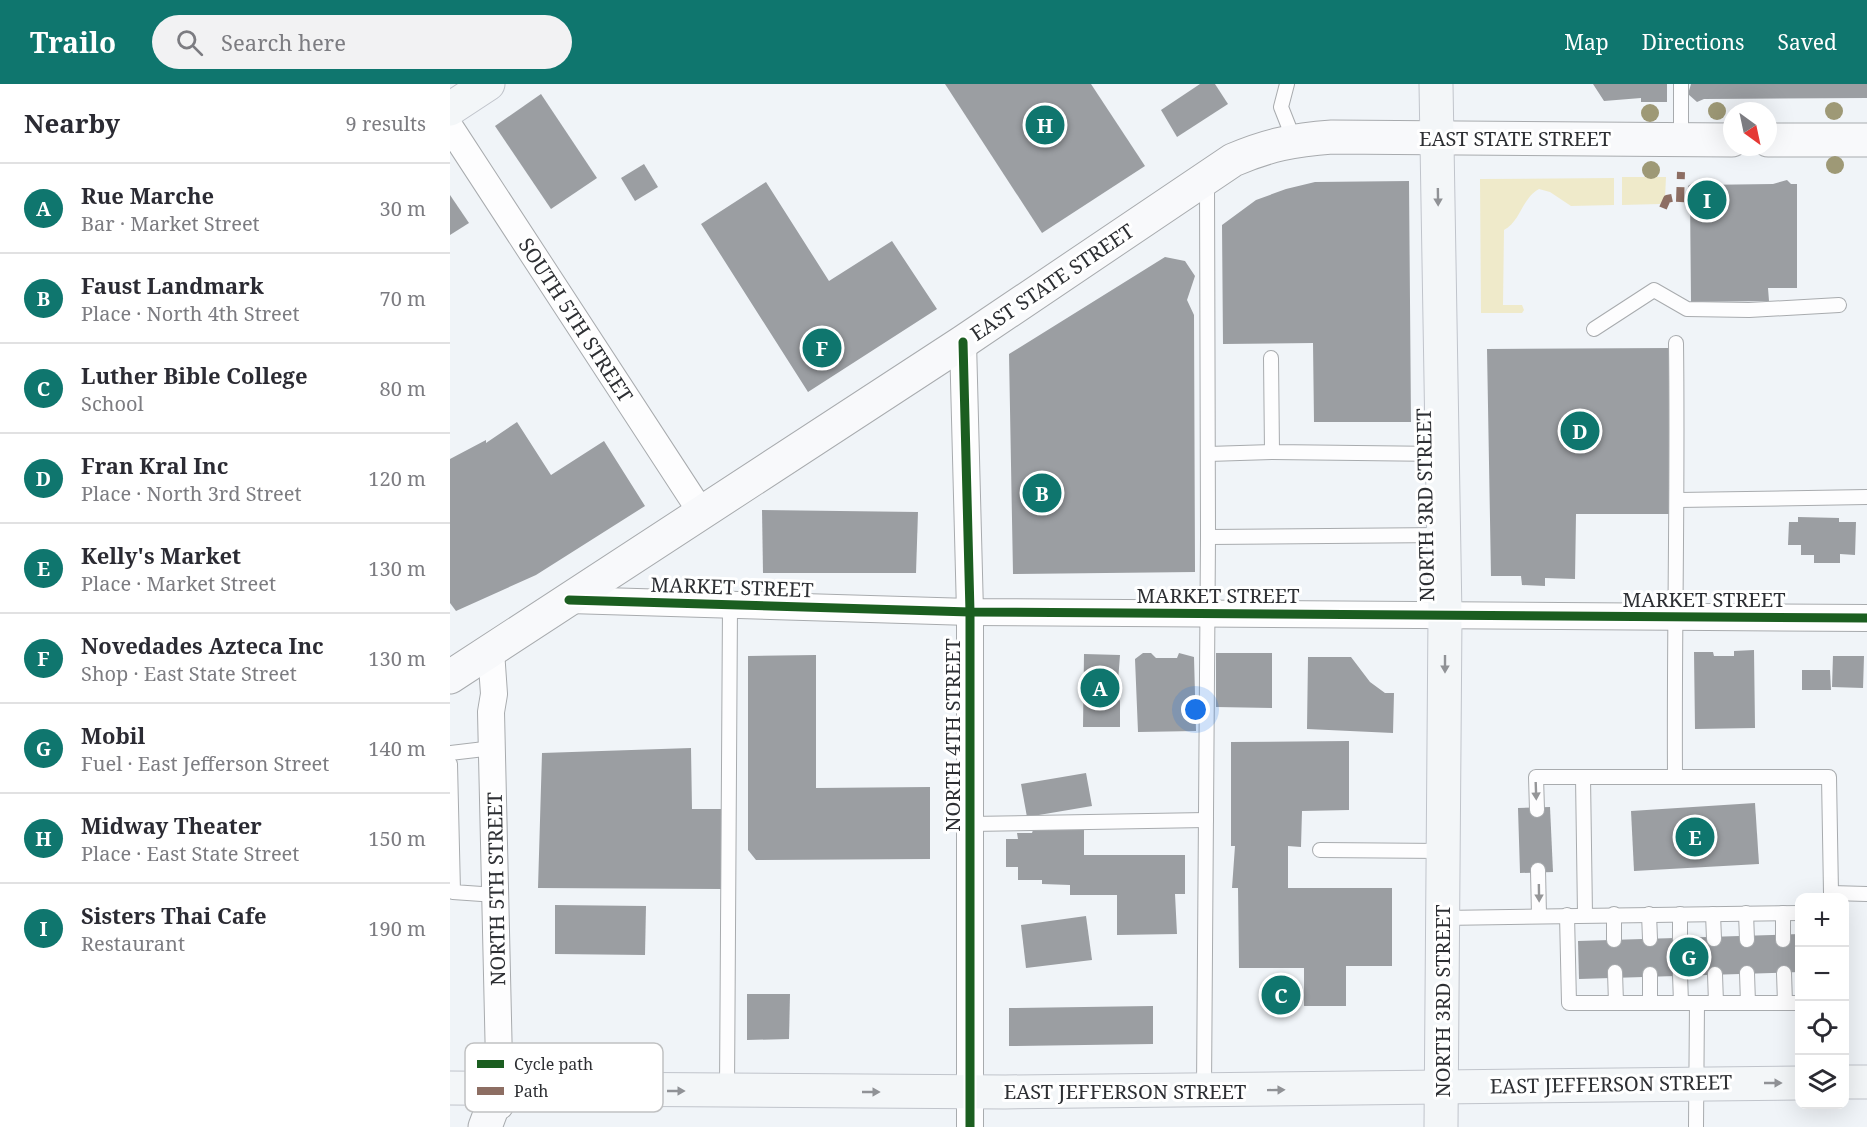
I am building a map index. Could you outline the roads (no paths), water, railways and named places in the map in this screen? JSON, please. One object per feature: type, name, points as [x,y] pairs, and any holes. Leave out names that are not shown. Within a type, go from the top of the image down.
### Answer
[{"type":"main road","points":[[450,109],[488,84]]},
{"type":"main road","name":"NORTH 3RD STREET","points":[[1436,84],[1445,616],[1441,1127]]},
{"type":"main road","name":"EAST STATE STREET","points":[[450,677],[963,342],[1233,160],[1268,145],[1332,137],[1723,140]]},
{"type":"main road","points":[[1777,140],[1867,140]]},
{"type":"main road","points":[[1849,1082],[1867,1082]]},
{"type":"main road","name":"EAST JEFFERSON STREET","points":[[663,1090],[970,1093],[1795,1083]]},
{"type":"main road","name":"EAST JEFFERSON STREET","points":[[450,1088],[465,1088]]},
{"type":"main road","points":[[485,1127],[491,1112]]},
{"type":"street","name":"SOUTH 5TH STREET","points":[[450,127],[701,512]]},
{"type":"street","name":"NORTH 4TH STREET","points":[[963,342],[970,612],[970,1127]]},
{"type":"street","name":"MARKET STREET","points":[[569,600],[970,612],[1867,618]]},
{"type":"street","name":"NORTH 5TH STREET","points":[[491,651],[494,694],[491,712],[499,1043]]},
{"type":"lane","points":[[1287,84],[1281,107],[1294,140]]},
{"type":"lane","points":[[1681,84],[1682,140]]},
{"type":"lane","points":[[1204,1091],[1208,612],[1207,178]]},
{"type":"lane","points":[[1594,329],[1654,290],[1687,309],[1839,305]]},
{"type":"lane","points":[[1675,777],[1674,616],[1678,500],[1676,344]]},
{"type":"lane","points":[[1271,358],[1272,452]]},
{"type":"lane","points":[[1208,454],[1272,452],[1442,454]]},
{"type":"lane","points":[[1678,500],[1867,497]]},
{"type":"lane","points":[[1208,537],[1443,535]]},
{"type":"lane","points":[[727,1091],[730,605]]},
{"type":"lane","points":[[450,753],[493,748]]},
{"type":"lane","points":[[450,764],[452,895],[496,895]]},
{"type":"lane","points":[[1537,810],[1536,777],[1829,777],[1831,893]]},
{"type":"lane","points":[[1583,777],[1585,915]]},
{"type":"lane","points":[[970,824],[1206,820]]},
{"type":"lane","points":[[1320,850],[1443,851]]},
{"type":"lane","points":[[1538,870],[1539,915]]},
{"type":"lane","points":[[1849,895],[1867,894]]},
{"type":"lane","points":[[1783,913],[1783,940]]},
{"type":"lane","points":[[1442,918],[1795,913]]},
{"type":"lane","points":[[1614,914],[1614,940]]},
{"type":"lane","points":[[1649,914],[1650,939]]},
{"type":"lane","points":[[1680,914],[1680,939]]},
{"type":"lane","points":[[1713,914],[1714,939]]},
{"type":"lane","points":[[1746,914],[1747,940]]},
{"type":"lane","points":[[1567,915],[1569,1003],[1795,1002]]},
{"type":"lane","points":[[1615,972],[1616,1003]]},
{"type":"lane","points":[[1747,973],[1748,1003]]},
{"type":"lane","points":[[1650,974],[1650,1003]]},
{"type":"lane","points":[[1680,974],[1681,1003]]},
{"type":"lane","points":[[1715,974],[1716,1003]]},
{"type":"lane","points":[[1784,974],[1785,1003]]},
{"type":"lane","points":[[1696,1127],[1697,1003]]},
{"type":"place","name":"Midway Theater","points":[[1045,125]]},
{"type":"place","name":"Sisters Thai Cafe","points":[[1707,200]]},
{"type":"place","name":"Novedades Azteca Inc","points":[[822,348]]},
{"type":"place","name":"Fran Kral Inc","points":[[1580,431]]},
{"type":"place","name":"Faust Landmark","points":[[1042,493]]},
{"type":"place","name":"Rue Marche","points":[[1100,688]]},
{"type":"place","name":"Kelly's Market","points":[[1695,837]]},
{"type":"place","name":"Mobil","points":[[1689,957]]},
{"type":"place","name":"Luther Bible College","points":[[1281,995]]}]
